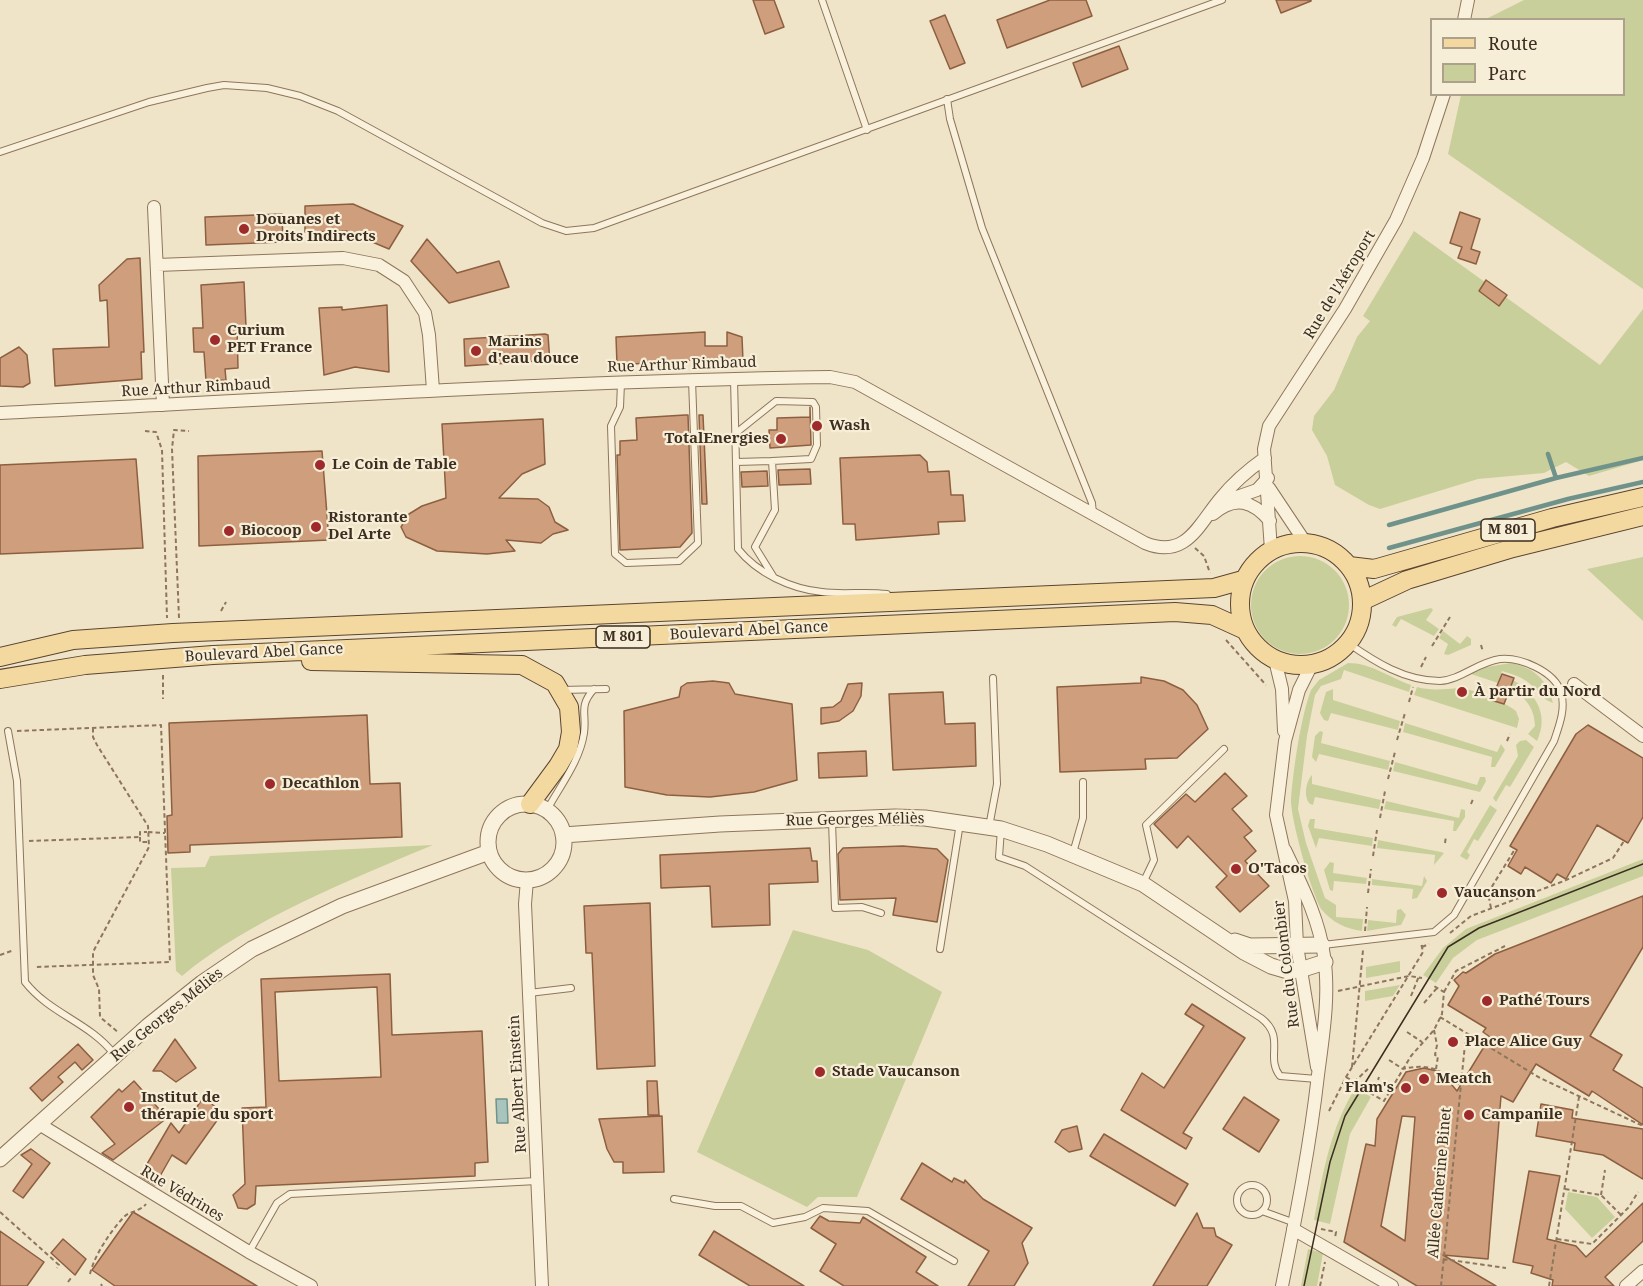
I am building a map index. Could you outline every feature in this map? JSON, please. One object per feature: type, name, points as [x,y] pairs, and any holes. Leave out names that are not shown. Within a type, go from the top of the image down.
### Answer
[{"type":"main road","name":"M 801","points":[[1349,566],[1374,569],[1552,518],[1643,497]]},
{"type":"main road","name":"M 801","points":[[1362,601],[1407,580],[1430,573],[1557,537],[1643,516]]},
{"type":"main road","points":[[1244,580],[1254,563],[1271,550],[1287,544],[1305,542],[1330,549],[1349,566],[1359,582],[1362,601],[1359,623],[1348,643],[1325,661],[1296,665],[1275,660]]},
{"type":"main road","name":"M 801","points":[[1244,580],[1239,605],[1245,630],[1257,648],[1275,660]]},
{"type":"main road","name":"Boulevard Abel Gance","points":[[0,657],[73,640],[173,633],[1214,588],[1244,580]]},
{"type":"main road","name":"Boulevard Abel Gance","points":[[0,680],[85,665],[213,655],[1175,612],[1212,615],[1245,630]]},
{"type":"main road","points":[[213,655],[336,662],[522,665],[548,678],[561,690],[570,707],[572,720],[568,748],[546,784],[539,807]]},
{"type":"street","points":[[1464,18],[1468,0]]},
{"type":"street","name":"Rue de l'Aéroport","points":[[1271,550],[1268,482],[1264,458],[1266,433],[1273,417],[1350,302],[1396,220],[1423,158],[1443,96]]},
{"type":"street","points":[[154,207],[164,405]]},
{"type":"street","points":[[157,265],[343,258],[379,265],[404,281],[425,313],[433,390]]},
{"type":"street","name":"Rue Arthur Rimbaud","points":[[0,412],[621,382],[692,380],[735,385],[830,376],[855,382],[1145,543],[1161,548],[1170,547],[1192,537],[1235,483],[1264,458]]},
{"type":"street","name":"Rue de l'Aéroport","points":[[1268,482],[1305,542]]},
{"type":"street","name":"Rue Arthur Rimbaud","points":[[1205,522],[1235,496],[1257,490],[1268,482]]},
{"type":"street","points":[[1223,505],[1245,501],[1257,507],[1270,521]]},
{"type":"street","name":"Rue du Colombier","points":[[1275,660],[1282,689],[1285,741]]},
{"type":"street","name":"Rue du Colombier","points":[[1312,664],[1299,690],[1285,741],[1276,815],[1295,901],[1300,970],[1318,1076]]},
{"type":"street","points":[[1574,684],[1643,736]]},
{"type":"street","points":[[539,807],[560,826],[563,835],[562,852],[555,866],[542,876],[526,880],[514,878],[503,872],[494,863],[489,852],[488,835],[494,820],[506,809],[539,807]]},
{"type":"street","name":"Rue Georges Méliès","points":[[563,835],[720,824],[895,817],[960,822],[995,828],[1073,854],[1143,884],[1244,952],[1271,966],[1288,971],[1300,970],[1325,962]]},
{"type":"street","name":"Rue du Colombier","points":[[1282,1286],[1294,1226],[1323,1042],[1325,962],[1314,912],[1285,850]]},
{"type":"street","name":"Rue Georges Méliès","points":[[0,1159],[202,983],[252,949],[342,906],[489,852]]},
{"type":"street","name":"Rue Albert Einstein","points":[[526,880],[542,1286]]},
{"type":"street","name":"Rue Georges Méliès","points":[[1227,939],[1250,946],[1322,945]]},
{"type":"street","name":"Rue Védrines","points":[[39,1124],[249,1252],[311,1286]]},
{"type":"street","points":[[1294,1226],[1392,1286]]},
{"type":"street","points":[[1626,1286],[1643,1271]]},
{"type":"lane","points":[[822,0],[867,130]]},
{"type":"lane","points":[[0,152],[149,102],[198,90],[224,85],[267,88],[300,96],[338,111],[542,223],[574,232],[594,228],[1222,0]]},
{"type":"lane","points":[[947,99],[950,119],[982,228],[1092,503],[1093,514]]},
{"type":"lane","points":[[621,382],[620,407],[611,426],[615,554],[626,563],[679,561],[698,543],[692,380]]},
{"type":"lane","points":[[735,385],[738,549],[748,562],[790,585],[823,593],[870,592],[923,600]]},
{"type":"lane","points":[[736,433],[776,401],[813,402],[816,407],[817,445],[811,459],[736,462]]},
{"type":"lane","points":[[772,461],[775,510],[755,547],[774,576]]},
{"type":"lane","points":[[1322,945],[1434,932],[1455,915],[1554,741],[1563,714],[1560,691],[1546,675],[1529,663],[1501,659],[1472,667],[1442,681],[1416,679],[1394,671],[1348,643]]},
{"type":"lane","points":[[993,678],[997,784],[995,828],[999,857],[1025,866],[1270,1025],[1274,1034],[1275,1066],[1280,1076],[1318,1076]]},
{"type":"lane","points":[[539,807],[579,752],[584,731],[583,707],[594,689]]},
{"type":"lane","points":[[561,690],[606,689]]},
{"type":"lane","points":[[8,731],[17,782],[25,982],[35,995],[99,1036],[116,1056]]},
{"type":"lane","points":[[1143,884],[1154,860],[1146,825],[1224,749]]},
{"type":"lane","points":[[1073,854],[1083,818],[1083,782]]},
{"type":"lane","points":[[832,820],[835,908],[862,907],[881,913]]},
{"type":"lane","points":[[940,949],[960,822]]},
{"type":"lane","points":[[529,993],[571,988]]},
{"type":"lane","points":[[249,1252],[277,1203],[290,1194],[538,1181]]},
{"type":"lane","points":[[1262,1211],[1267,1196],[1261,1188],[1252,1184],[1242,1188],[1236,1197],[1241,1211],[1251,1215],[1262,1211],[1294,1226]]},
{"type":"lane","points":[[674,1199],[715,1206],[741,1206],[772,1223],[805,1217],[823,1208],[868,1211],[954,1261]]},
{"type":"path","points":[[179,621],[172,449],[174,430],[189,431]]},
{"type":"path","points":[[145,431],[156,432],[162,450],[167,622]]},
{"type":"path","points":[[1196,550],[1204,556],[1213,578]]},
{"type":"path","points":[[221,611],[226,602]]},
{"type":"path","points":[[1432,646],[1450,617]]},
{"type":"path","points":[[1225,639],[1270,687]]},
{"type":"path","points":[[1481,645],[1482,651]]},
{"type":"path","points":[[1419,670],[1426,657]]},
{"type":"path","points":[[163,666],[164,699]]},
{"type":"path","points":[[1409,702],[1413,687]]},
{"type":"path","points":[[1397,740],[1405,713]]},
{"type":"path","points":[[8,731],[161,725],[170,962],[23,968]]},
{"type":"path","points":[[93,728],[93,737],[141,815],[148,832],[149,847],[95,946],[93,975],[99,989],[100,1017],[119,1034]]},
{"type":"path","points":[[1508,741],[1510,734]]},
{"type":"path","points":[[1388,779],[1395,752]]},
{"type":"path","points":[[1380,818],[1385,791]]},
{"type":"path","points":[[1471,804],[1473,798]]},
{"type":"path","points":[[1373,856],[1377,830]]},
{"type":"path","points":[[148,842],[140,842],[140,832],[165,833]]},
{"type":"path","points":[[1445,843],[1446,836]]},
{"type":"path","points":[[20,841],[140,837]]},
{"type":"path","points":[[1445,936],[1472,916],[1564,882],[1613,858],[1624,841]]},
{"type":"path","points":[[1491,908],[1488,892],[1515,849]]},
{"type":"path","points":[[1368,893],[1371,869]]},
{"type":"path","points":[[1365,934],[1367,907]]},
{"type":"path","points":[[1329,1111],[1346,1077],[1423,952],[1420,938]]},
{"type":"path","points":[[1424,1003],[1456,971],[1505,946]]},
{"type":"path","points":[[0,955],[23,947]]},
{"type":"path","points":[[1352,1069],[1364,948]]},
{"type":"path","points":[[1330,988],[1336,992],[1409,976],[1421,977],[1411,996]]},
{"type":"path","points":[[1379,1077],[1372,1093],[1384,1101],[1411,1056],[1434,1030],[1440,1017],[1439,989]]},
{"type":"path","points":[[1440,1017],[1486,1046],[1579,1097],[1643,1126]]},
{"type":"path","points":[[1434,1030],[1437,1045],[1435,1055],[1438,1056],[1436,1070]]},
{"type":"path","points":[[1407,1032],[1422,1042]]},
{"type":"path","points":[[1389,1060],[1403,1069],[1419,1067],[1436,1070],[1447,1076],[1449,1082],[1460,1082],[1466,1034]]},
{"type":"path","points":[[1354,1082],[1368,1070]]},
{"type":"path","points":[[1346,1077],[1359,1085]]},
{"type":"path","name":"Allée Catherine Binet","points":[[1441,1286],[1460,1082]]},
{"type":"path","points":[[1549,1286],[1579,1097]]},
{"type":"path","points":[[1601,1195],[1605,1170]]},
{"type":"path","points":[[1565,1189],[1601,1195],[1621,1215]]},
{"type":"path","points":[[1557,1239],[1592,1244],[1621,1215],[1638,1191]]},
{"type":"path","points":[[90,1274],[93,1261],[124,1216],[134,1211]]},
{"type":"path","points":[[0,1212],[59,1265],[57,1268]]},
{"type":"path","points":[[1328,1231],[1336,1232],[1334,1242]]},
{"type":"path","points":[[1320,1286],[1326,1256]]},
{"type":"path","points":[[1443,1259],[1506,1268]]},
{"type":"path","points":[[68,1282],[71,1278]]},
{"type":"green space","points":[[1524,0],[1643,0],[1643,289],[1448,154],[1461,96],[1625,96],[1625,18],[1488,18]]},
{"type":"green space","points":[[1414,231],[1600,365],[1643,309],[1643,460],[1589,476],[1566,462],[1544,473],[1478,479],[1380,509],[1335,485],[1327,456],[1312,430],[1314,416],[1334,390],[1357,337],[1370,321],[1363,316]]},
{"type":"green space","points":[[1300,556],[1319,560],[1335,570],[1345,586],[1349,605],[1345,624],[1335,640],[1319,650],[1300,654],[1281,650],[1265,640],[1255,624],[1251,605],[1255,586],[1265,570],[1281,560]]},
{"type":"green space","points":[[1643,557],[1643,621],[1587,569]]},
{"type":"green space","points":[[1431,608],[1433,610],[1426,620],[1439,629],[1434,636],[1401,619],[1396,627],[1392,625],[1397,617]]},
{"type":"green space","points":[[1443,631],[1460,644],[1467,636],[1471,639],[1471,645],[1448,655],[1444,654],[1448,644],[1439,638]]},
{"type":"green space","points":[[1348,663],[1372,668],[1411,685],[1409,692],[1344,670],[1341,679],[1321,686],[1315,695],[1307,736],[1298,809],[1306,843],[1325,898],[1336,905],[1336,917],[1363,919],[1362,931],[1340,924],[1322,910],[1302,856],[1291,799],[1298,744],[1311,690],[1319,680]]},
{"type":"green space","points":[[1511,663],[1527,668],[1539,676],[1553,703],[1527,682],[1502,671],[1498,683],[1471,674],[1480,668]]},
{"type":"green space","points":[[1513,680],[1529,692],[1538,706],[1542,722],[1537,741],[1528,734],[1535,726],[1533,713],[1525,699],[1510,688]]},
{"type":"green space","points":[[1417,687],[1459,688],[1489,696],[1516,711],[1519,719],[1517,728],[1414,695]]},
{"type":"green space","points":[[1333,689],[1333,700],[1400,721],[1398,730],[1331,713],[1328,721],[1324,720],[1320,713],[1326,692]]},
{"type":"green space","points":[[1405,723],[1497,752],[1501,744],[1505,750],[1495,767],[1491,767],[1492,757],[1403,732]]},
{"type":"green space","points":[[1320,731],[1323,732],[1321,743],[1390,761],[1388,770],[1319,754],[1316,762],[1312,757],[1315,736]]},
{"type":"green space","points":[[1526,740],[1534,747],[1510,787],[1506,785],[1496,802],[1493,798],[1518,756],[1516,745]]},
{"type":"green space","points":[[1395,762],[1477,785],[1480,777],[1485,777],[1486,781],[1480,792],[1393,771]]},
{"type":"green space","points":[[1312,775],[1312,784],[1381,800],[1379,809],[1315,797],[1313,805],[1310,804],[1306,789]]},
{"type":"green space","points":[[1386,801],[1459,818],[1461,809],[1465,810],[1465,817],[1456,831],[1453,831],[1454,821],[1384,809]]},
{"type":"green space","points":[[1490,805],[1497,810],[1478,841],[1474,839],[1467,852],[1470,855],[1467,860],[1460,856]]},
{"type":"green space","points":[[1310,819],[1315,819],[1314,828],[1373,838],[1372,846],[1319,838],[1316,848],[1308,826]]},
{"type":"green space","points":[[1378,840],[1444,853],[1434,865],[1435,855],[1377,848]]},
{"type":"green space","points":[[433,845],[336,886],[269,919],[208,956],[182,976],[176,971],[171,868],[205,867],[210,856]]},
{"type":"green space","points":[[1643,859],[1643,876],[1477,940],[1453,958],[1436,983],[1423,975],[1443,948],[1466,929]]},
{"type":"green space","points":[[1330,862],[1334,863],[1333,873],[1367,878],[1366,884],[1334,881],[1333,891],[1330,890],[1324,870]]},
{"type":"green space","points":[[1424,876],[1427,881],[1417,898],[1412,899],[1413,889],[1372,885],[1372,879],[1422,886]]},
{"type":"green space","points":[[1401,909],[1406,915],[1401,925],[1367,931],[1368,920],[1396,923],[1397,910]]},
{"type":"green space","name":"Stade Vaucanson","points":[[793,930],[868,950],[942,992],[857,1197],[818,1197],[807,1207],[697,1152]]},
{"type":"green space","points":[[1400,961],[1400,972],[1366,978],[1366,967]]},
{"type":"green space","points":[[1400,985],[1393,996],[1365,1001],[1365,991]]},
{"type":"green space","points":[[1356,1087],[1371,1097],[1350,1134],[1330,1224],[1314,1220],[1324,1168],[1334,1135]]},
{"type":"green space","points":[[1568,1192],[1597,1197],[1615,1217],[1592,1238],[1565,1209]]},
{"type":"green space","points":[[1308,1249],[1323,1253],[1317,1286],[1301,1286]]},
{"type":"water","points":[[496,1099],[507,1099],[508,1123],[497,1123]]},
{"type":"building","points":[[753,0],[774,0],[784,27],[765,34]]},
{"type":"building","points":[[1050,0],[1086,0],[1092,16],[1007,48],[997,20]]},
{"type":"building","points":[[1276,0],[1311,0],[1311,1],[1281,13]]},
{"type":"building","points":[[945,15],[965,63],[950,69],[930,21]]},
{"type":"building","points":[[1119,46],[1128,69],[1082,87],[1073,63]]},
{"type":"building","points":[[353,204],[403,226],[389,249],[346,231],[305,232],[305,206]]},
{"type":"building","points":[[1460,212],[1480,219],[1471,249],[1480,252],[1476,264],[1458,258],[1462,247],[1450,243]]},
{"type":"building","points":[[282,214],[283,242],[206,245],[205,217]]},
{"type":"building","points":[[427,239],[457,273],[499,261],[509,287],[449,303],[411,261]]},
{"type":"building","points":[[140,258],[144,352],[141,352],[142,379],[55,386],[53,349],[109,347],[107,300],[100,301],[99,285],[127,259]]},
{"type":"building","points":[[1486,280],[1507,295],[1499,306],[1479,291]]},
{"type":"building","name":"Curium PET France","points":[[244,282],[246,327],[237,327],[238,368],[225,369],[226,380],[206,381],[204,352],[194,352],[193,328],[203,328],[201,285]]},
{"type":"building","points":[[387,305],[389,372],[355,367],[324,375],[319,308],[342,307],[342,310]]},
{"type":"building","points":[[705,332],[705,346],[727,346],[727,332],[742,337],[743,361],[725,362],[725,358],[617,365],[616,337]]},
{"type":"building","points":[[548,335],[550,363],[538,364],[538,361],[465,366],[464,339]]},
{"type":"building","points":[[19,347],[27,355],[30,383],[23,387],[0,386],[0,358]]},
{"type":"building","points":[[810,407],[811,445],[770,448],[769,430],[777,430],[777,418],[810,417]]},
{"type":"building","points":[[688,415],[692,533],[680,547],[620,550],[617,455],[620,455],[620,441],[637,440],[636,418]]},
{"type":"building","points":[[699,415],[703,415],[707,504],[702,504]]},
{"type":"building","points":[[543,419],[545,464],[522,474],[499,498],[538,499],[549,507],[555,522],[568,530],[553,534],[541,543],[506,540],[515,551],[487,554],[437,551],[406,537],[401,527],[409,514],[422,506],[446,498],[442,424]]},
{"type":"building","points":[[322,451],[329,540],[199,546],[198,456]]},
{"type":"building","points":[[920,455],[927,462],[928,472],[949,471],[951,495],[963,495],[965,521],[938,522],[939,534],[856,540],[855,524],[843,524],[840,458]]},
{"type":"building","points":[[136,459],[143,548],[0,554],[0,465]]},
{"type":"building","points":[[810,469],[811,484],[779,485],[778,470]]},
{"type":"building","points":[[767,471],[768,486],[742,487],[741,472]]},
{"type":"building","points":[[1502,674],[1514,678],[1504,704],[1491,700]]},
{"type":"building","points":[[1141,677],[1164,681],[1183,690],[1197,705],[1208,729],[1177,758],[1145,759],[1146,769],[1060,772],[1057,687],[1141,683]]},
{"type":"building","points":[[713,681],[729,683],[735,694],[792,704],[797,780],[754,792],[710,797],[667,795],[625,787],[624,711],[679,697],[681,687],[687,683]]},
{"type":"building","points":[[862,683],[861,696],[853,711],[839,721],[821,724],[821,708],[833,707],[841,701],[848,684]]},
{"type":"building","points":[[943,692],[945,724],[975,723],[976,766],[893,770],[889,694]]},
{"type":"building","name":"Decathlon","points":[[367,715],[370,784],[400,783],[402,837],[190,845],[190,852],[168,853],[167,816],[172,815],[169,723]]},
{"type":"building","points":[[1588,725],[1643,758],[1643,817],[1628,843],[1597,825],[1566,879],[1557,874],[1551,883],[1525,867],[1521,874],[1508,866],[1517,850],[1510,846],[1576,734]]},
{"type":"building","points":[[866,751],[867,776],[819,778],[818,753]]},
{"type":"building","points":[[1225,773],[1247,796],[1232,809],[1252,831],[1244,837],[1256,851],[1245,861],[1269,886],[1240,912],[1216,887],[1227,876],[1188,836],[1177,848],[1154,824],[1186,794],[1195,802]]},
{"type":"building","points":[[903,846],[937,849],[948,860],[937,922],[893,915],[896,898],[840,900],[838,854],[843,848]]},
{"type":"building","points":[[810,848],[812,861],[817,861],[818,882],[769,884],[770,925],[712,927],[710,886],[661,888],[660,855]]},
{"type":"building","points":[[1643,896],[1643,947],[1590,1036],[1622,1055],[1613,1070],[1643,1088],[1643,1125],[1592,1091],[1589,1096],[1536,1064],[1513,1102],[1501,1096],[1488,1259],[1443,1255],[1496,1286],[1417,1286],[1344,1242],[1366,1144],[1375,1146],[1377,1119],[1406,1072],[1424,1068],[1441,1072],[1457,1091],[1490,1037],[1483,1032],[1486,1028],[1448,1005],[1459,986],[1454,980],[1463,972],[1466,973],[1495,954]],"holes":[[[1402,1116],[1415,1117],[1405,1241],[1381,1226]]]},
{"type":"building","points":[[650,903],[655,1066],[597,1069],[592,953],[586,953],[584,906]]},
{"type":"building","points":[[390,974],[392,1035],[482,1031],[488,1162],[475,1163],[475,1176],[256,1186],[255,1204],[247,1209],[238,1208],[233,1195],[245,1184],[242,1108],[266,1107],[261,979]],"holes":[[[377,987],[381,1077],[279,1081],[275,992]]]},
{"type":"building","points":[[1192,1004],[1245,1038],[1183,1133],[1192,1138],[1186,1149],[1121,1110],[1142,1073],[1164,1088],[1204,1026],[1185,1014]]},
{"type":"building","points":[[175,1039],[196,1068],[176,1082],[161,1071],[153,1071]]},
{"type":"building","points":[[78,1044],[93,1060],[82,1070],[75,1062],[58,1077],[63,1082],[42,1101],[30,1088]]},
{"type":"building","points":[[134,1081],[167,1118],[113,1160],[102,1153],[115,1144],[91,1117],[119,1089],[122,1092]]},
{"type":"building","points":[[647,1081],[657,1081],[659,1115],[648,1115]]},
{"type":"building","points":[[1244,1097],[1279,1120],[1259,1152],[1223,1129]]},
{"type":"building","points":[[203,1098],[223,1112],[186,1164],[172,1155],[155,1185],[140,1176],[171,1123],[179,1133]]},
{"type":"building","points":[[1541,1104],[1573,1110],[1572,1118],[1643,1129],[1643,1179],[1603,1155],[1574,1150],[1575,1143],[1536,1136]]},
{"type":"building","points":[[662,1116],[664,1172],[623,1173],[623,1162],[614,1162],[607,1149],[599,1119]]},
{"type":"building","points":[[1077,1126],[1082,1149],[1069,1152],[1055,1142],[1062,1130]]},
{"type":"building","points":[[1104,1134],[1188,1184],[1175,1206],[1090,1156]]},
{"type":"building","points":[[31,1149],[50,1163],[23,1198],[13,1191],[32,1164],[21,1155]]},
{"type":"building","points":[[922,1163],[952,1182],[954,1178],[964,1183],[965,1180],[983,1199],[1032,1228],[1022,1243],[1028,1263],[1014,1286],[968,1286],[989,1251],[901,1199]]},
{"type":"building","points":[[1529,1171],[1560,1176],[1547,1239],[1576,1246],[1586,1257],[1643,1203],[1643,1241],[1605,1277],[1614,1286],[1552,1286],[1553,1280],[1531,1273],[1533,1266],[1513,1262]]},
{"type":"building","points":[[133,1212],[257,1286],[115,1286],[92,1270]]},
{"type":"building","points":[[1197,1213],[1203,1228],[1214,1228],[1216,1236],[1232,1245],[1207,1286],[1153,1286]]},
{"type":"building","points":[[820,1216],[829,1221],[860,1223],[863,1217],[926,1257],[916,1272],[938,1286],[844,1286],[820,1271],[836,1244],[811,1228]]},
{"type":"building","points":[[0,1231],[44,1262],[27,1286],[0,1286]]},
{"type":"building","points":[[714,1231],[804,1286],[750,1286],[699,1255]]},
{"type":"building","points":[[63,1239],[86,1259],[75,1275],[51,1253]]},
{"type":"waterway","points":[[1548,454],[1556,478]]},
{"type":"waterway","points":[[1389,525],[1556,478],[1643,458]]},
{"type":"waterway","points":[[1389,548],[1568,499],[1643,482]]},
{"type":"tram line","points":[[1304,1286],[1330,1162],[1345,1116],[1448,947],[1479,928],[1643,864]]},
{"type":"place","name":"Douanes et Droits Indirects","points":[[244,229]]},
{"type":"place","name":"Curium PET France","points":[[215,340]]},
{"type":"place","name":"Marins d'eau douce","points":[[476,351]]},
{"type":"place","name":"Wash","points":[[817,426]]},
{"type":"place","name":"TotalEnergies","points":[[781,439]]},
{"type":"place","name":"Le Coin de Table","points":[[320,465]]},
{"type":"place","name":"Ristorante Del Arte","points":[[316,527]]},
{"type":"place","name":"Biocoop","points":[[229,531]]},
{"type":"place","name":"À partir du Nord","points":[[1462,692]]},
{"type":"place","name":"Decathlon","points":[[270,784]]},
{"type":"place","name":"O'Tacos","points":[[1236,869]]},
{"type":"place","name":"Vaucanson","points":[[1442,893]]},
{"type":"place","name":"Pathé Tours","points":[[1487,1001]]},
{"type":"place","name":"Place Alice Guy","points":[[1453,1042]]},
{"type":"place","name":"Stade Vaucanson","points":[[820,1072]]},
{"type":"place","name":"Meatch","points":[[1424,1079]]},
{"type":"place","name":"Flam's","points":[[1406,1088]]},
{"type":"place","name":"Institut de thérapie du sport","points":[[129,1107]]},
{"type":"place","name":"Campanile","points":[[1469,1115]]}]
